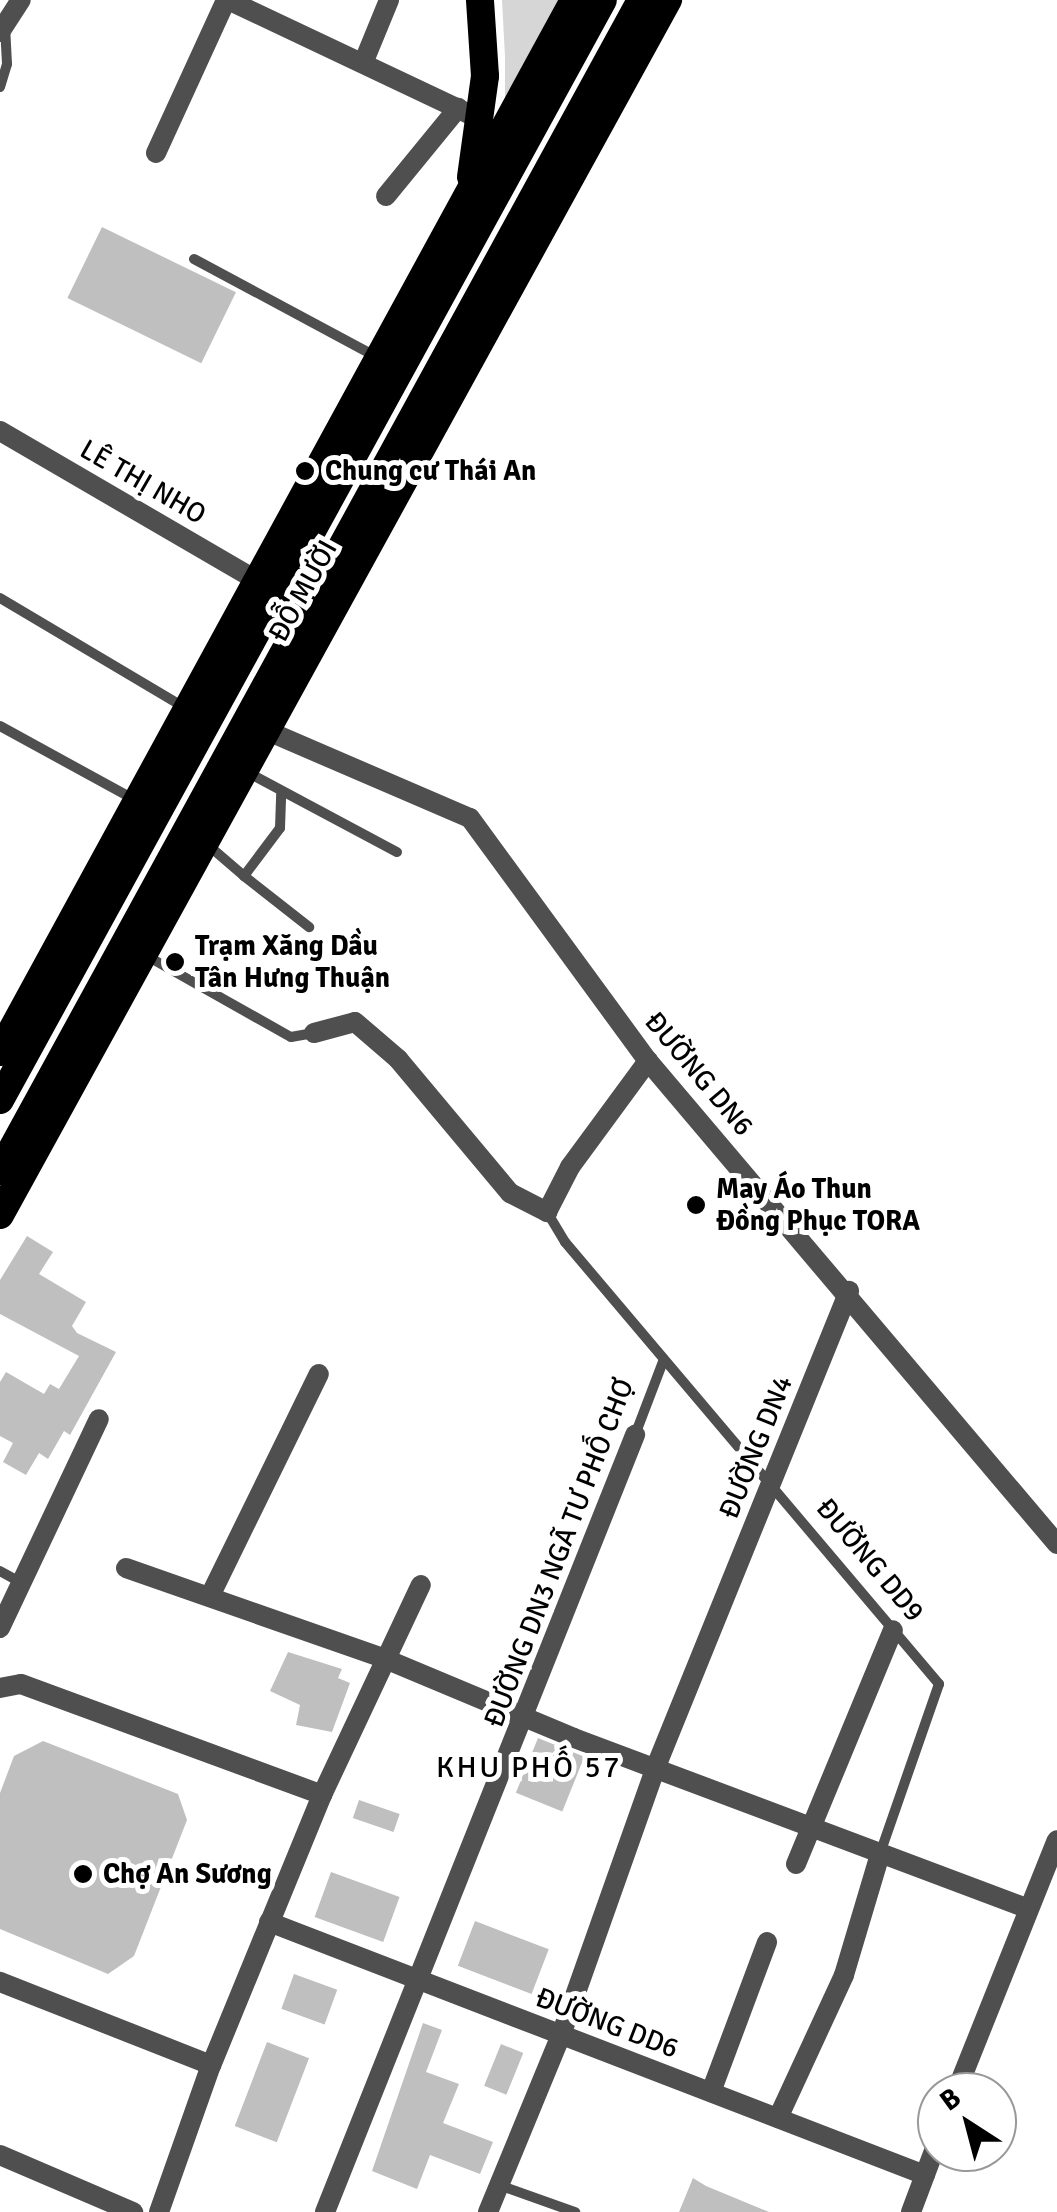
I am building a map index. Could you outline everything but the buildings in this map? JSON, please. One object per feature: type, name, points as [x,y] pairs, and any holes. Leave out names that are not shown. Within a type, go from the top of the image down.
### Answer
[{"type":"highway","points":[[446,286],[465,207],[480,0]]},
{"type":"highway","name":"ĐỖ MƯỜI","points":[[0,1100],[267,586],[380,358],[574,0]]},
{"type":"highway","name":"ĐỖ MƯỜI","points":[[0,1052],[188,709],[267,586],[446,286],[603,0]]},
{"type":"highway","name":"ĐỖ MƯỜI","points":[[0,1215],[242,770],[254,725],[641,0]]},
{"type":"highway","name":"ĐỖ MƯỜI","points":[[0,1171],[668,0]]},
{"type":"highway","points":[[465,207],[520,155]]},
{"type":"street","points":[[2,29],[21,0]]},
{"type":"street","points":[[156,153],[227,0],[470,114],[386,196]]},
{"type":"street","points":[[364,61],[389,0]]},
{"type":"street","name":"LÊ THỊ NHO","points":[[0,431],[267,586]]},
{"type":"street","name":"ĐƯỜNG DN6","points":[[254,725],[470,818],[648,1061],[849,1291],[1057,1544]]},
{"type":"street","points":[[314,1033],[355,1022],[398,1060],[510,1193],[547,1212],[570,1167],[648,1061]]},
{"type":"street","name":"ĐƯỜNG DN4","points":[[655,1769],[849,1291]]},
{"type":"street","points":[[211,1594],[319,1374]]},
{"type":"street","points":[[0,1628],[9,1576],[98,1419]]},
{"type":"street","name":"ĐƯỜNG DN3 NGÃ TƯ PHỐ CHỢ","points":[[325,2212],[635,1436]]},
{"type":"street","points":[[126,1568],[211,1594],[384,1658],[524,1718],[1026,1908]]},
{"type":"street","points":[[158,2212],[210,2064],[322,1795],[421,1585]]},
{"type":"street","points":[[796,1864],[894,1630]]},
{"type":"street","points":[[0,1688],[21,1684],[322,1795]]},
{"type":"street","points":[[488,2212],[561,2034],[655,1769]]},
{"type":"street","points":[[964,2072],[1026,1908],[1057,1840]]},
{"type":"street","points":[[778,2118],[844,1975],[880,1854]]},
{"type":"street","name":"ĐƯỜNG DD6","points":[[269,1922],[925,2175]]},
{"type":"street","points":[[712,2092],[767,1942]]},
{"type":"street","points":[[0,1982],[210,2064]]},
{"type":"street","points":[[0,2155],[133,2212]]},
{"type":"street","points":[[911,2212],[926,2172]]},
{"type":"lane","points":[[0,87],[7,64],[2,29]]},
{"type":"lane","points":[[194,259],[380,358]]},
{"type":"lane","points":[[0,598],[188,709]]},
{"type":"lane","points":[[0,726],[138,802]]},
{"type":"lane","points":[[242,770],[397,852]]},
{"type":"lane","points":[[244,876],[280,828],[281,794]]},
{"type":"lane","points":[[203,842],[309,927]]},
{"type":"lane","points":[[142,953],[291,1037],[314,1033]]},
{"type":"lane","name":"ĐƯỜNG DD9","points":[[547,1212],[664,1358],[939,1684],[880,1854]]},
{"type":"lane","name":"ĐƯỜNG DN3 NGÃ TƯ PHỐ CHỢ","points":[[635,1436],[664,1358]]},
{"type":"lane","points":[[499,2184],[575,2212]]},
{"type":"shaded area","points":[[502,0],[564,0],[505,109],[505,57]]},
{"type":"place","name":"Chung cư Thái An","points":[[305,471]]},
{"type":"place","name":"Trạm Xăng Dầu Tân Hưng Thuận","points":[[175,962]]},
{"type":"place","name":"May Áo Thun Đồng Phục TORA","points":[[696,1205]]},
{"type":"place","name":"Chợ An Sương","points":[[83,1874]]},
{"type":"district","name":"KHU PHỐ 57","points":[[529,1768]]}]
